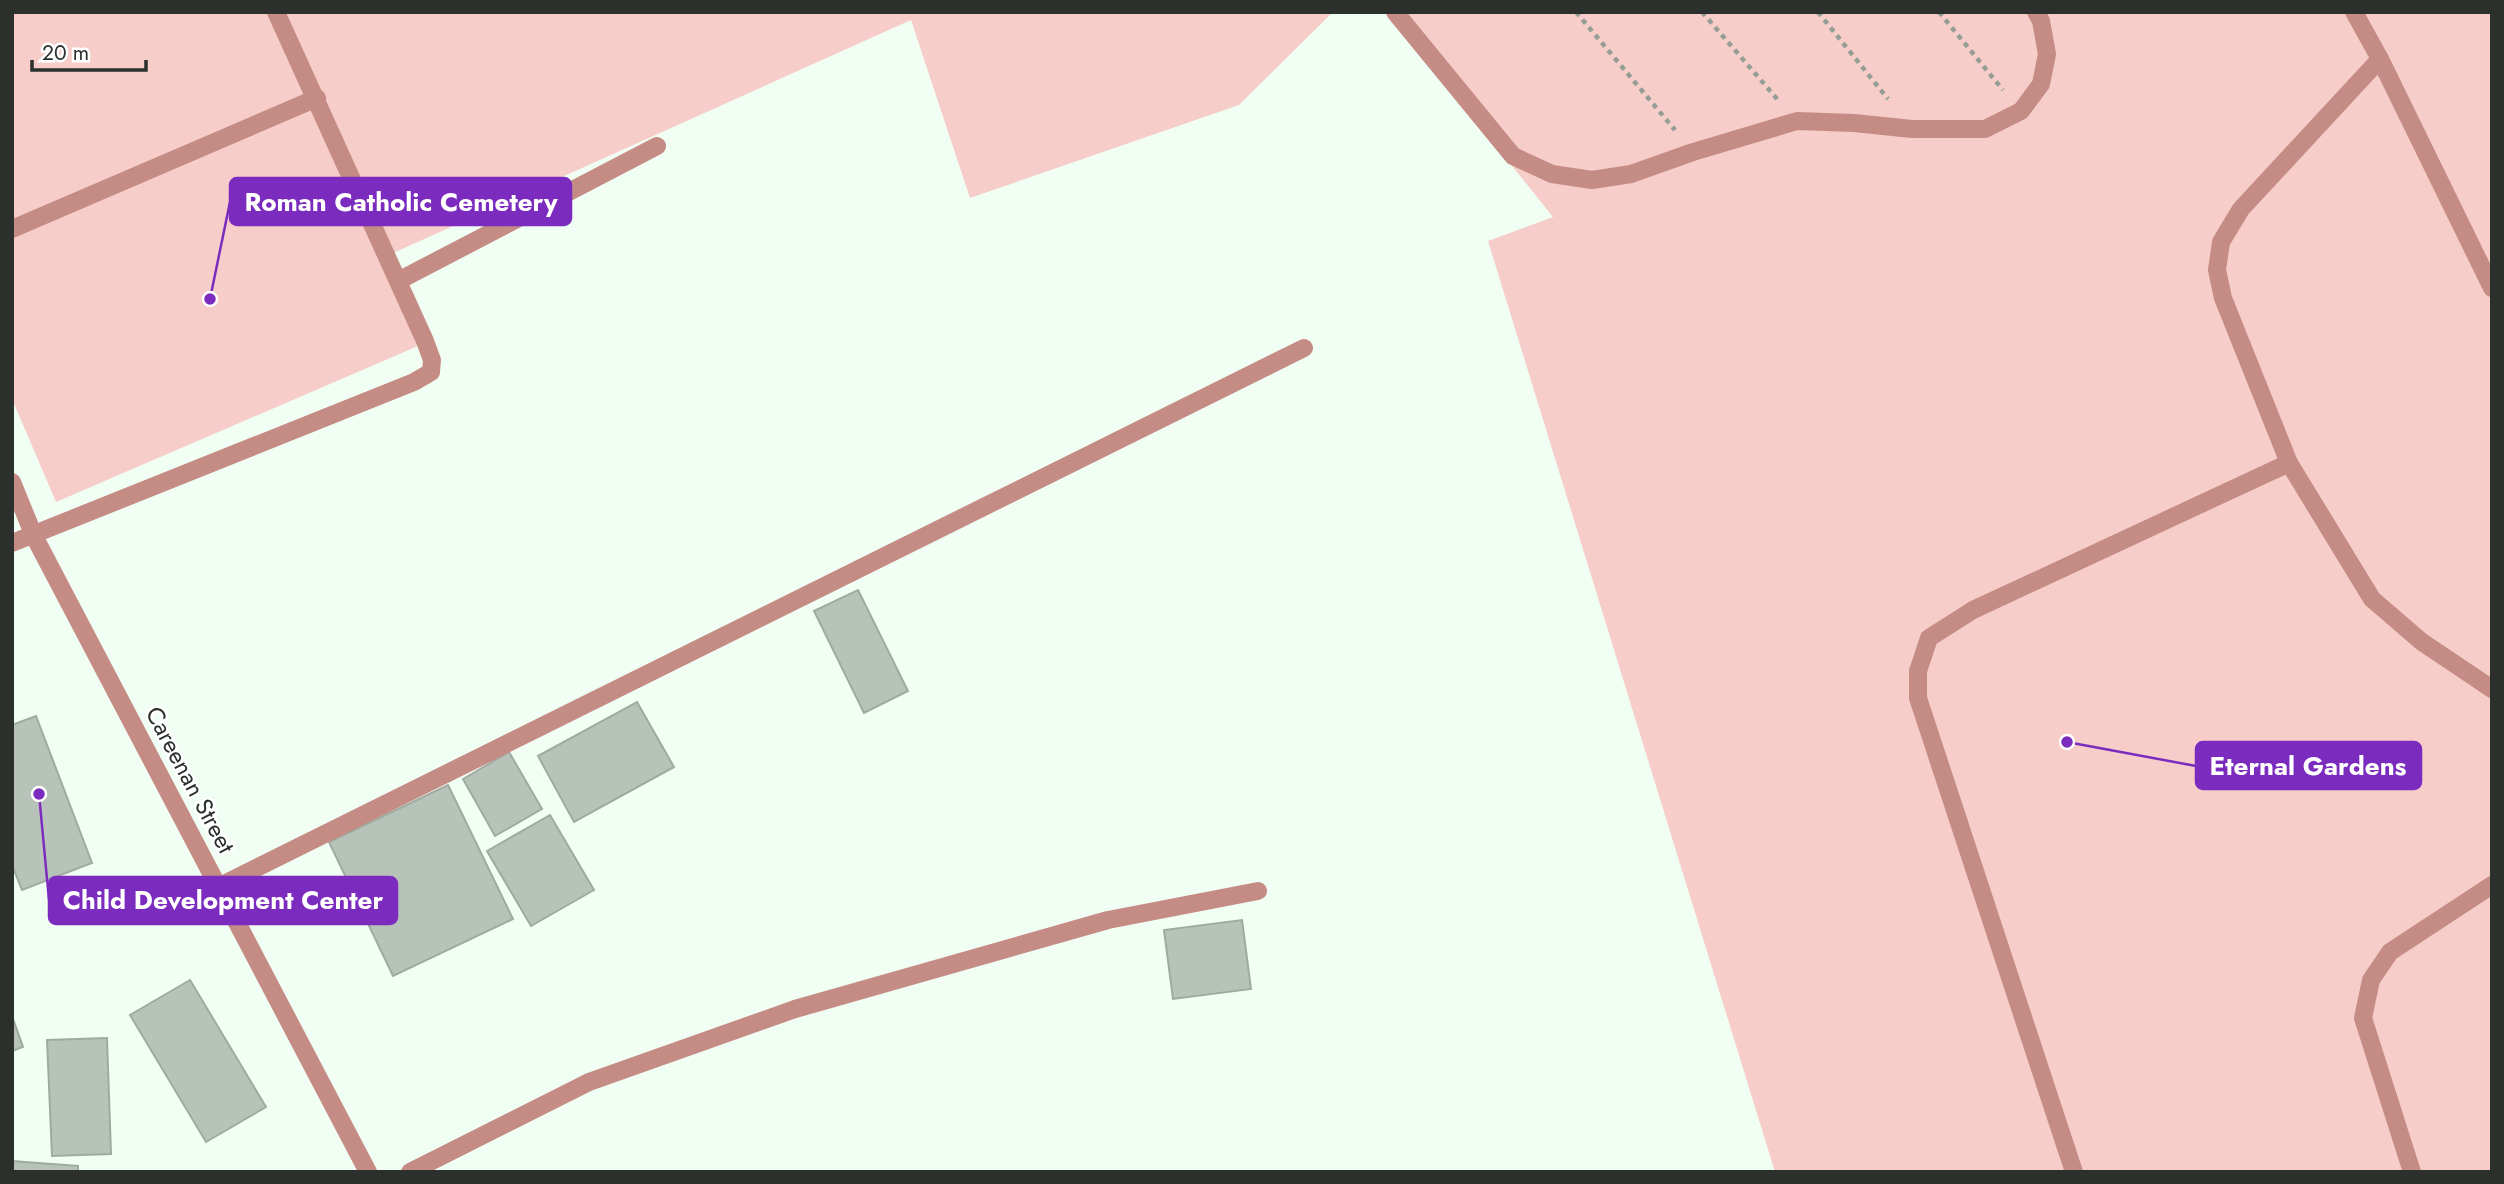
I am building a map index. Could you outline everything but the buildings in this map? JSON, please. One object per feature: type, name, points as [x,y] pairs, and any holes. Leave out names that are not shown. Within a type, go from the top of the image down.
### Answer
[{"type":"street","points":[[12,543],[414,382],[431,372],[432,360],[398,281],[276,12]]},
{"type":"street","points":[[1395,12],[1513,156],[1552,174],[1592,180],[1631,174],[1693,152],[1797,121],[1854,122],[1912,129],[1985,129],[2021,111],[2041,84],[2047,54],[2041,21],[2036,12]]},
{"type":"street","points":[[2354,12],[2380,59],[2492,288]]},
{"type":"street","points":[[2380,59],[2241,209],[2221,242],[2217,270],[2223,298],[2289,463],[2372,599],[2422,642],[2492,689]]},
{"type":"street","points":[[12,229],[317,98]]},
{"type":"street","points":[[398,281],[657,146]]},
{"type":"street","points":[[218,887],[1304,348]]},
{"type":"street","points":[[2074,1172],[1918,698],[1918,671],[1929,638],[1973,610],[2289,463]]},
{"type":"street","name":"Careenan Street","points":[[12,482],[34,536],[368,1172]]},
{"type":"street","points":[[2412,1172],[2363,1018],[2371,980],[2390,952],[2492,886]]},
{"type":"street","points":[[410,1172],[589,1082],[795,1009],[1108,920],[1258,891]]},
{"type":"path","points":[[1576,12],[1693,152]]},
{"type":"path","points":[[1702,12],[1797,121]]},
{"type":"path","points":[[1818,12],[1912,129]]},
{"type":"path","points":[[1938,12],[2021,111]]},
{"type":"shaded area","points":[[12,12],[1333,12],[1239,105],[970,198],[911,20],[391,254],[425,343],[56,502],[12,399]]},
{"type":"shaded area","points":[[1389,12],[2492,12],[2492,1172],[1775,1172],[1488,241],[1553,217]]},
{"type":"place","name":"Roman Catholic Cemetery","points":[[210,299]]},
{"type":"place","name":"Eternal Gardens","points":[[2067,742]]},
{"type":"place","name":"Child Development Center","points":[[39,794]]}]
